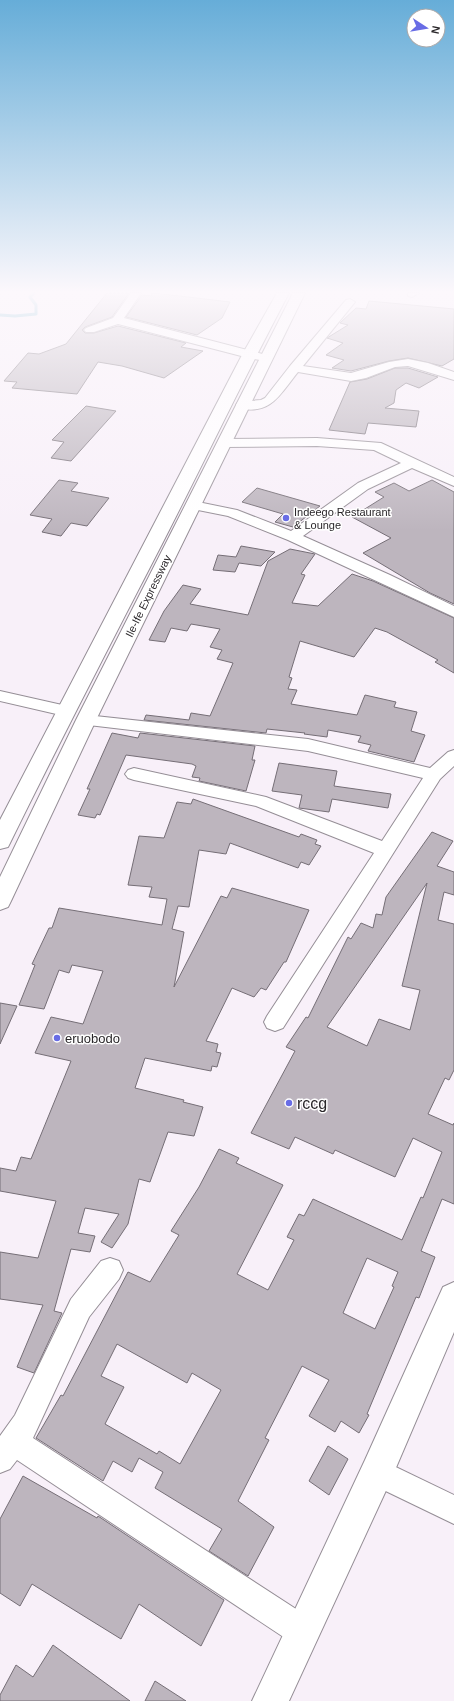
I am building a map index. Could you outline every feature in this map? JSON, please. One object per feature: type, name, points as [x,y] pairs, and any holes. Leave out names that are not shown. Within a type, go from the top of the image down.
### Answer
[{"type":"main road","name":"Ile-Ife Expressway","points":[[0,841],[65,711],[154,543],[239,372]]},
{"type":"main road","name":"Ile-Ife Expressway","points":[[0,901],[86,720],[259,372]]},
{"type":"main road","points":[[142,564],[162,566]]},
{"type":"main road","points":[[270,1701],[377,1472],[454,1296]]},
{"type":"street","points":[[242,405],[263,404],[269,401],[291,372]]},
{"type":"street","points":[[322,372],[351,377],[369,372]]},
{"type":"street","points":[[442,372],[454,376]]},
{"type":"street","points":[[224,443],[274,441],[362,444],[389,451],[454,482]]},
{"type":"street","points":[[292,537],[363,486],[413,462]]},
{"type":"street","points":[[193,505],[232,513],[292,537],[386,578],[454,612]]},
{"type":"street","points":[[0,696],[65,711]]},
{"type":"street","points":[[86,720],[308,745],[434,775]]},
{"type":"street","points":[[275,1022],[434,775],[454,756]]},
{"type":"street","points":[[134,774],[260,801],[386,850]]},
{"type":"street","points":[[110,1270],[80,1308],[25,1424],[6,1450],[302,1631]]},
{"type":"street","points":[[377,1472],[454,1510]]},
{"type":"building","points":[[11,372],[91,372],[77,394],[12,388],[17,382],[4,381]]},
{"type":"building","points":[[144,372],[172,372],[164,378]]},
{"type":"building","points":[[384,372],[423,372],[438,377],[419,388],[406,383],[396,390],[394,403],[385,408],[419,411],[416,427],[368,423],[365,434],[329,430],[350,382],[367,379]]},
{"type":"building","points":[[86,406],[116,411],[71,461],[51,458],[64,442],[52,440]]},
{"type":"building","points":[[59,480],[78,483],[71,491],[109,498],[87,526],[71,523],[61,536],[42,532],[52,519],[30,515]]},
{"type":"building","points":[[432,480],[454,492],[454,604],[430,593],[363,553],[391,538],[352,517],[384,497],[375,492],[394,483],[409,491]]},
{"type":"building","points":[[257,488],[320,506],[293,527],[275,522],[283,514],[242,502]]},
{"type":"building","points":[[241,546],[275,552],[261,566],[239,563],[235,572],[213,570],[218,555],[236,557]]},
{"type":"building","points":[[290,549],[315,554],[301,574],[305,575],[292,603],[318,606],[352,574],[373,581],[454,618],[454,673],[435,662],[438,660],[387,632],[375,628],[354,657],[300,641],[289,677],[292,678],[288,689],[297,690],[291,704],[357,715],[365,695],[396,702],[394,707],[417,712],[411,731],[425,735],[414,762],[368,751],[371,745],[358,742],[361,736],[328,730],[327,737],[267,729],[266,733],[144,720],[146,715],[189,720],[191,713],[210,716],[233,663],[217,659],[222,650],[210,647],[220,629],[191,624],[187,631],[171,628],[165,642],[149,640],[164,611],[183,585],[201,589],[190,604],[248,615],[268,561]]},
{"type":"building","points":[[112,733],[138,738],[140,733],[255,746],[252,760],[255,760],[246,791],[199,781],[200,778],[192,777],[196,766],[192,764],[126,755],[100,815],[97,814],[95,818],[78,815],[90,789],[87,789]]},
{"type":"building","points":[[279,763],[337,771],[334,786],[391,794],[388,808],[332,799],[329,812],[299,808],[302,795],[272,791]]},
{"type":"building","points":[[193,799],[299,837],[301,834],[317,840],[315,844],[321,846],[309,865],[301,862],[298,868],[230,843],[226,854],[199,850],[189,907],[178,906],[172,929],[184,932],[174,987],[221,896],[227,898],[232,888],[309,910],[286,962],[284,962],[266,990],[261,988],[254,997],[232,988],[206,1041],[218,1044],[216,1052],[221,1053],[217,1067],[212,1066],[211,1071],[145,1058],[135,1088],[184,1100],[183,1102],[203,1107],[194,1136],[168,1132],[150,1182],[139,1179],[128,1224],[112,1248],[101,1242],[119,1214],[85,1208],[78,1233],[95,1236],[90,1252],[71,1249],[54,1311],[62,1313],[34,1373],[17,1367],[43,1305],[0,1299],[0,1252],[38,1258],[56,1201],[0,1191],[0,1168],[16,1171],[21,1157],[31,1159],[71,1061],[35,1053],[51,1017],[83,1024],[103,971],[72,965],[69,973],[59,970],[44,1009],[19,1005],[35,965],[32,964],[49,928],[52,928],[59,908],[162,925],[167,899],[149,897],[152,887],[128,885],[139,836],[164,838],[177,802],[191,804]]},
{"type":"building","points":[[432,832],[453,841],[437,866],[454,872],[454,895],[444,892],[438,920],[454,924],[454,1070],[449,1080],[445,1078],[428,1114],[453,1125],[454,1123],[454,1204],[442,1199],[421,1251],[435,1257],[419,1298],[416,1297],[367,1414],[369,1415],[359,1433],[341,1421],[335,1432],[309,1416],[329,1380],[302,1366],[265,1438],[269,1440],[238,1501],[274,1527],[248,1576],[209,1551],[222,1529],[155,1488],[163,1472],[139,1458],[132,1472],[113,1461],[103,1481],[36,1438],[61,1395],[63,1396],[128,1272],[150,1282],[179,1235],[171,1231],[199,1187],[219,1149],[239,1158],[236,1163],[283,1185],[237,1274],[268,1290],[294,1240],[287,1237],[299,1214],[304,1216],[313,1199],[402,1240],[421,1197],[423,1198],[442,1152],[413,1138],[395,1177],[335,1150],[333,1154],[295,1137],[289,1149],[251,1133],[295,1051],[286,1047],[306,1017],[308,1018],[348,937],[351,939],[361,923],[373,928],[376,914],[382,915],[386,897]],"holes":[[[427,883],[402,986],[420,990],[410,1030],[379,1019],[367,1046],[327,1027]],[[367,1258],[398,1272],[392,1286],[394,1287],[375,1329],[343,1313]],[[117,1344],[187,1383],[192,1373],[221,1390],[180,1464],[159,1451],[157,1454],[105,1424],[124,1387],[101,1376]]]},
{"type":"building","points":[[0,1003],[17,1006],[0,1044]]},
{"type":"building","points":[[328,1446],[348,1459],[329,1495],[309,1481]]},
{"type":"building","points":[[23,1476],[97,1518],[98,1516],[224,1600],[201,1646],[139,1604],[121,1639],[32,1584],[20,1606],[0,1593],[0,1519]]},
{"type":"building","points":[[53,1645],[130,1701],[0,1701],[0,1695],[16,1665],[33,1677]]},
{"type":"building","points":[[155,1681],[186,1701],[145,1701]]},
{"type":"place","name":"Indeego Restaurant & Lounge","points":[[286,518]]},
{"type":"place","name":"eruobodo","points":[[57,1038]]},
{"type":"place","name":"rccg","points":[[289,1103]]}]
